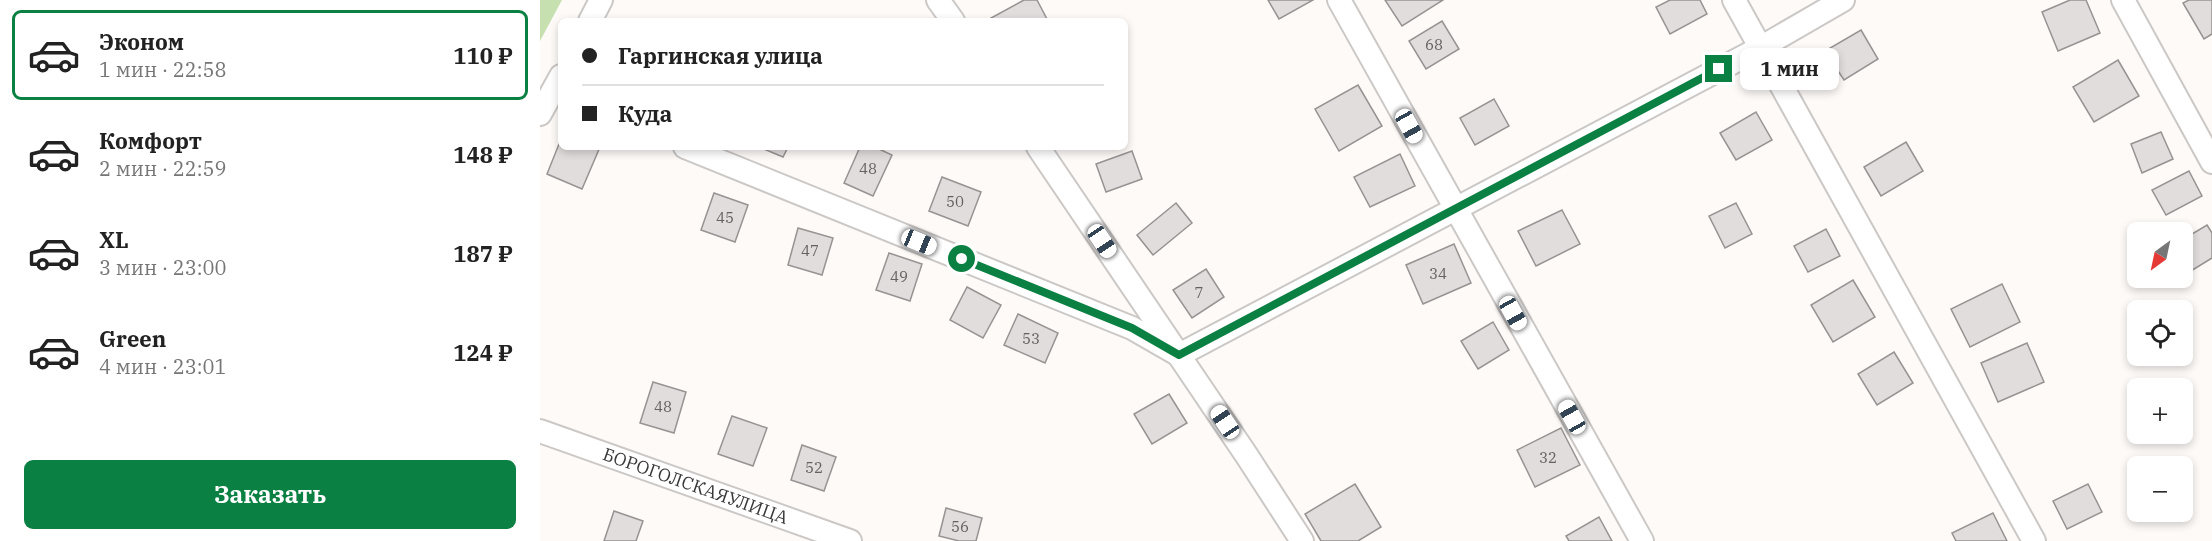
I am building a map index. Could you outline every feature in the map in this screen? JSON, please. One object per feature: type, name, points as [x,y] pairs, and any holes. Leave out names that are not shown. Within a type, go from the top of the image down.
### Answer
[{"type":"street","points":[[592,18],[601,0]]},
{"type":"street","points":[[1339,0],[1642,541]]},
{"type":"street","points":[[1734,0],[2034,541]]},
{"type":"street","points":[[1179,355],[1760,48],[1844,0]]},
{"type":"street","points":[[2123,0],[2212,162]]},
{"type":"street","points":[[540,114],[554,82]]},
{"type":"street","points":[[691,150],[1132,328],[1179,355]]},
{"type":"street","points":[[1040,150],[1302,541]]},
{"type":"street","name":"БОРОГОЛСКАЯУЛИЦА","points":[[540,431],[850,541]]},
{"type":"green space","points":[[540,0],[562,0],[540,41]]},
{"type":"building","points":[[1024,0],[1037,0],[1046,18],[991,18]]},
{"type":"building","points":[[1268,0],[1313,0],[1279,19]]},
{"type":"building","points":[[1385,0],[1443,0],[1402,26]]},
{"type":"building","points":[[1670,0],[1700,0],[1707,14],[1670,34],[1656,7]]},
{"type":"building","points":[[2070,0],[2086,0],[2100,33],[2058,51],[2042,12]]},
{"type":"building","points":[[2189,0],[2212,0],[2212,34],[2204,39],[2183,3]]},
{"type":"building","points":[[1442,21],[1459,49],[1426,69],[1409,41]]},
{"type":"building","points":[[1861,30],[1878,59],[1844,80],[1825,51]]},
{"type":"building","points":[[2118,60],[2139,96],[2094,122],[2073,87]]},
{"type":"building","points":[[1358,85],[1382,126],[1339,151],[1315,109]]},
{"type":"building","points":[[1494,99],[1509,126],[1475,145],[1460,118]]},
{"type":"building","points":[[1756,112],[1772,140],[1736,160],[1720,133]]},
{"type":"building","points":[[2161,132],[2173,159],[2142,173],[2131,144]]},
{"type":"building","points":[[1906,142],[1923,171],[1881,196],[1864,167]]},
{"type":"building","points":[[558,146],[558,150],[599,150],[582,189],[547,174]]},
{"type":"building","points":[[766,150],[786,150],[783,157]]},
{"type":"building","points":[[859,150],[881,150],[892,155],[873,196],[844,183]]},
{"type":"building","points":[[1132,151],[1142,179],[1106,192],[1096,164]]},
{"type":"building","points":[[1400,154],[1415,186],[1370,207],[1354,177]]},
{"type":"building","points":[[2189,171],[2202,196],[2166,215],[2152,190]]},
{"type":"building","points":[[942,177],[981,192],[968,226],[929,211]]},
{"type":"building","points":[[714,193],[748,205],[735,242],[701,230]]},
{"type":"building","points":[[1176,203],[1192,223],[1153,255],[1137,235]]},
{"type":"building","points":[[1736,203],[1752,234],[1725,248],[1709,216]]},
{"type":"building","points":[[1562,210],[1580,244],[1536,266],[1518,231]]},
{"type":"building","points":[[2207,225],[2212,233],[2212,258],[2193,270],[2193,233]]},
{"type":"building","points":[[798,228],[833,238],[822,275],[788,265]]},
{"type":"building","points":[[1826,229],[1840,256],[1808,272],[1794,246]]},
{"type":"building","points":[[1454,244],[1471,283],[1423,304],[1406,265]]},
{"type":"building","points":[[889,253],[922,264],[910,301],[876,290]]},
{"type":"building","points":[[1206,269],[1224,297],[1192,318],[1173,290]]},
{"type":"building","points":[[1853,280],[1875,317],[1833,342],[1811,305]]},
{"type":"building","points":[[2002,284],[2020,322],[1970,347],[1951,309]]},
{"type":"building","points":[[967,287],[1001,305],[983,338],[950,320]]},
{"type":"building","points":[[1018,314],[1058,333],[1045,363],[1004,345]]},
{"type":"building","points":[[1493,322],[1509,350],[1478,369],[1461,341]]},
{"type":"building","points":[[2027,343],[2044,382],[1998,402],[1981,363]]},
{"type":"building","points":[[1894,352],[1913,383],[1877,405],[1858,374]]},
{"type":"building","points":[[653,382],[686,392],[674,433],[640,423]]},
{"type":"building","points":[[1169,394],[1187,423],[1152,444],[1134,414]]},
{"type":"building","points":[[732,416],[767,428],[753,466],[718,454]]},
{"type":"building","points":[[1561,428],[1580,465],[1535,487],[1517,450]]},
{"type":"building","points":[[802,445],[836,457],[824,491],[791,480]]},
{"type":"building","points":[[1355,484],[1381,527],[1358,541],[1321,541],[1305,514]]},
{"type":"building","points":[[2088,484],[2102,512],[2067,529],[2053,501]]},
{"type":"building","points":[[946,508],[982,518],[976,541],[959,541],[939,536]]},
{"type":"building","points":[[614,511],[643,521],[636,541],[604,541]]},
{"type":"building","points":[[1993,513],[2007,541],[1956,541],[1952,533]]},
{"type":"building","points":[[1599,517],[1612,541],[1569,541],[1566,536]]},
{"type":"route","points":[[962,259],[1132,328],[1179,355],[1719,69]]}]
